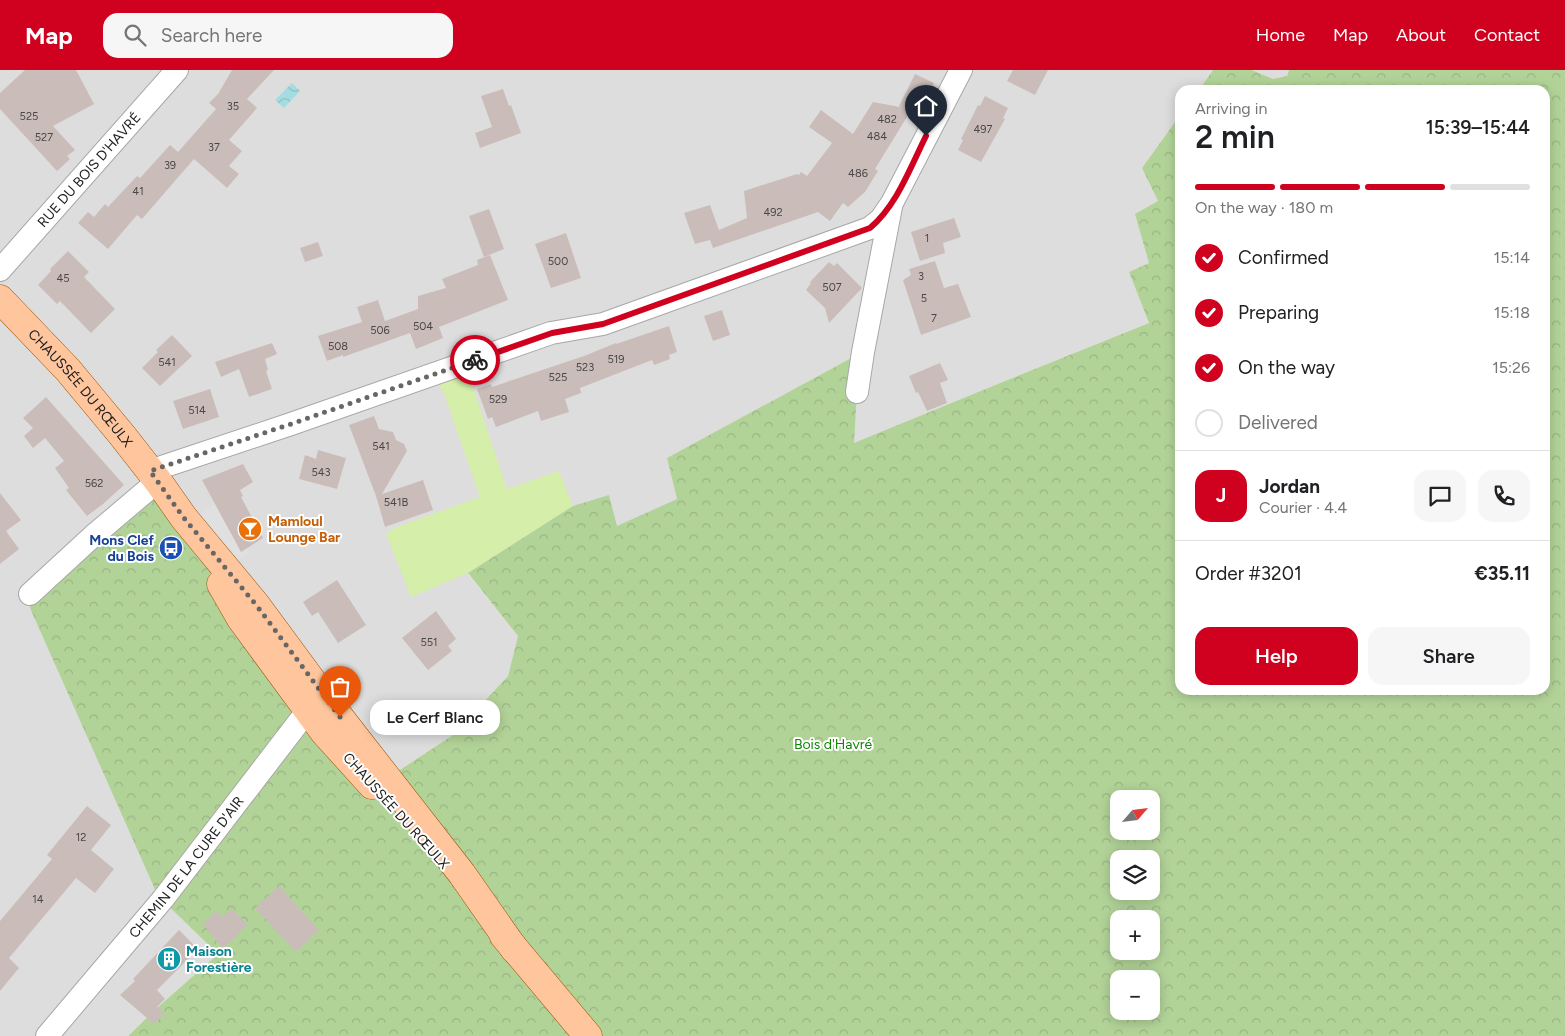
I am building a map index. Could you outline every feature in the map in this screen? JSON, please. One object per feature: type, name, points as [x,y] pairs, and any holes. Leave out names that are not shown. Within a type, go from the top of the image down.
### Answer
[{"type":"main road","name":"CHAUSSÉE DU RŒULX","points":[[0,299],[68,370],[154,476],[184,518],[257,606],[316,704],[462,874],[515,950]]},
{"type":"main road","name":"CHAUSSÉE DU RŒULX","points":[[316,704],[324,732],[457,879],[588,1036]]},
{"type":"street","name":"RUE DU BOIS D'HAVRÉ","points":[[0,270],[177,70]]},
{"type":"street","points":[[30,594],[154,476],[291,424],[552,333],[603,324],[870,228],[880,219],[892,203],[961,70]]},
{"type":"street","points":[[857,392],[892,203]]},
{"type":"street","name":"CHEMIN DE LA CURE D'AIR","points":[[48,1036],[163,899],[316,704]]},
{"type":"shaded area","points":[[0,70],[1213,70],[1202,85],[1175,85],[1175,122],[1142,168],[1158,201],[1149,263],[1129,272],[1149,323],[853,444],[862,352],[668,458],[677,499],[617,527],[468,574],[518,636],[508,676],[453,735],[374,787],[158,896],[218,954],[128,1036],[62,1036],[54,1028],[47,1036],[0,1036]]},
{"type":"shaded area","points":[[1252,70],[1289,70],[1287,76],[1273,79]]},
{"type":"shaded area","points":[[222,499],[249,552],[226,569],[188,523]]},
{"type":"green space","name":"Bois d'Havré","points":[[1213,70],[1252,70],[1273,79],[1287,76],[1289,70],[1565,70],[1565,1036],[128,1036],[218,954],[158,896],[30,608],[30,594],[158,481],[374,787],[453,735],[508,676],[518,636],[468,573],[573,506],[609,495],[617,526],[677,499],[667,458],[853,357],[857,392],[854,443],[1149,323],[1129,272],[1149,263],[1135,214],[1158,201],[1142,168],[1175,122],[1175,695],[1550,695],[1550,85],[1202,85]]},
{"type":"green space","points":[[465,364],[507,489],[559,471],[573,506],[468,573],[411,597],[386,534],[394,528],[480,497],[444,394],[434,374]]},
{"type":"water","points":[[292,83],[300,91],[284,108],[275,100]]},
{"type":"building","points":[[25,70],[76,70],[94,104],[53,126],[75,150],[67,156],[70,159],[57,171],[0,109],[0,93]]},
{"type":"building","points":[[232,70],[274,70],[247,99],[257,108],[229,140],[242,151],[229,166],[239,174],[227,188],[194,159],[142,219],[137,215],[108,249],[78,223],[88,212],[94,217],[105,204],[108,207],[137,176],[140,178],[170,145],[178,152],[216,109],[209,103],[218,94]]},
{"type":"building","points":[[1013,70],[1048,70],[1035,95],[1007,81]]},
{"type":"building","points":[[915,74],[934,83],[927,98],[931,100],[922,117],[910,112],[875,169],[878,171],[865,192],[848,207],[843,203],[830,221],[818,212],[713,248],[710,240],[695,244],[684,213],[710,205],[719,230],[747,218],[744,191],[797,174],[799,175],[801,172],[807,176],[832,143],[809,127],[821,110],[853,134],[873,102],[900,107]]},
{"type":"building","points":[[503,89],[521,133],[480,148],[475,133],[492,127],[481,96]]},
{"type":"building","points":[[985,96],[1008,108],[1003,118],[1005,119],[981,162],[958,150],[963,140],[961,139],[978,105],[980,106]]},
{"type":"building","points":[[489,209],[504,249],[484,257],[469,216]]},
{"type":"building","points":[[954,218],[961,237],[943,243],[945,253],[920,261],[911,232]]},
{"type":"building","points":[[566,233],[581,278],[551,288],[535,244]]},
{"type":"building","points":[[318,242],[323,256],[305,262],[300,248]]},
{"type":"building","points":[[68,251],[89,272],[84,277],[115,309],[91,333],[60,301],[57,304],[38,285],[51,271],[50,269]]},
{"type":"building","points":[[490,255],[508,300],[439,327],[443,338],[416,349],[410,333],[327,361],[318,336],[362,322],[357,307],[378,300],[385,321],[418,309],[418,296],[446,288],[442,279],[478,265],[477,260]]},
{"type":"building","points":[[935,261],[944,288],[958,284],[971,317],[921,335],[903,280],[911,275],[909,269]]},
{"type":"building","points":[[829,262],[834,266],[837,263],[862,288],[829,323],[825,308],[806,290],[810,282]]},
{"type":"building","points":[[722,310],[730,335],[713,341],[704,316]]},
{"type":"building","points":[[669,326],[677,352],[669,355],[670,359],[654,365],[652,360],[580,388],[581,393],[565,399],[569,412],[541,421],[538,411],[496,427],[492,417],[488,419],[477,389],[491,384],[492,387]]},
{"type":"building","points":[[172,335],[192,356],[160,386],[142,368],[158,352],[156,350]]},
{"type":"building","points":[[272,343],[277,354],[265,359],[268,370],[266,371],[272,389],[249,397],[239,369],[221,377],[215,362]]},
{"type":"building","points":[[940,363],[948,380],[940,383],[947,403],[927,411],[918,392],[916,393],[909,376]]},
{"type":"building","points":[[210,389],[219,417],[183,429],[173,401]]},
{"type":"building","points":[[46,397],[124,485],[87,516],[66,490],[69,488],[55,468],[64,461],[45,438],[33,448],[24,436],[33,428],[23,418]]},
{"type":"building","points":[[374,416],[379,429],[393,432],[396,440],[404,444],[407,451],[382,494],[423,480],[433,510],[385,527],[376,496],[349,425]]},
{"type":"building","points":[[318,450],[346,458],[337,489],[299,479],[305,455],[316,459]]},
{"type":"building","points":[[243,464],[253,482],[240,490],[243,496],[241,497],[263,538],[241,552],[202,480]]},
{"type":"building","points":[[0,493],[21,520],[6,531],[19,549],[0,564]]},
{"type":"building","points":[[337,580],[366,625],[338,643],[318,612],[312,616],[303,602]]},
{"type":"building","points":[[436,611],[456,639],[448,646],[452,651],[428,670],[402,638]]},
{"type":"building","points":[[87,806],[111,825],[91,850],[114,869],[95,893],[76,878],[9,958],[19,968],[0,991],[0,921],[52,859],[47,855]]},
{"type":"building","points":[[279,886],[319,930],[296,952],[255,908]]},
{"type":"building","points":[[231,909],[248,924],[223,949],[203,924],[216,911],[222,917]]},
{"type":"building","name":"Maison Forestière","points":[[179,930],[198,949],[157,990],[165,999],[157,1007],[165,1013],[154,1024],[120,995],[135,981],[133,979]]},
{"type":"way so far","points":[[340,717],[257,606],[184,518],[150,471],[475,360]]},
{"type":"place","name":"Mamloul Lounge Bar","points":[[250,529]]},
{"type":"place","name":"Mons Clef du Bois","points":[[171,548]]},
{"type":"place","name":"Le Cerf Blanc","points":[[340,717]]},
{"type":"place","name":"Maison Forestière","points":[[169,959]]},
{"type":"route","points":[[475,360],[552,333],[603,324],[870,228],[880,219],[892,203],[926,136]]}]
